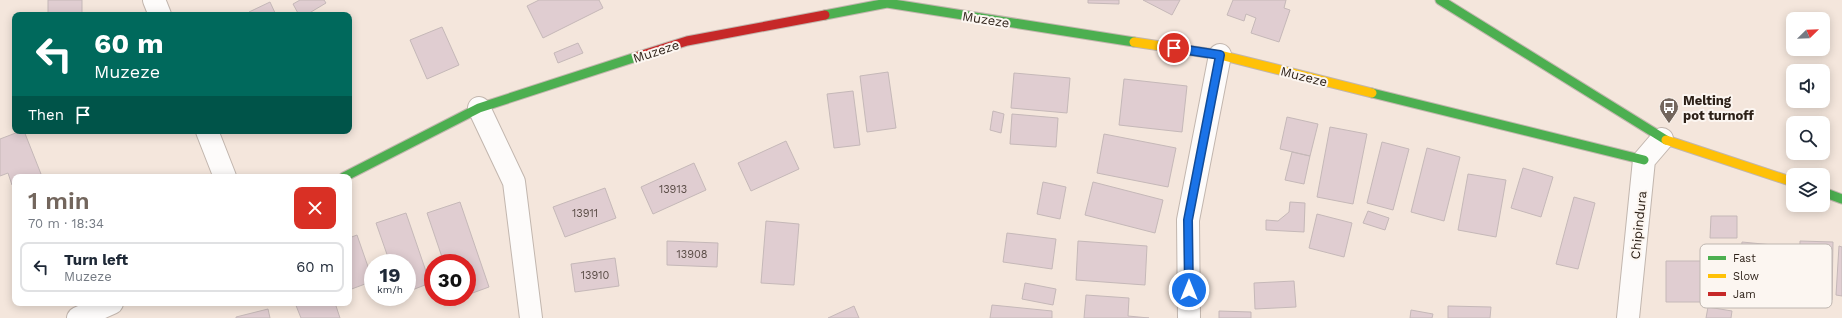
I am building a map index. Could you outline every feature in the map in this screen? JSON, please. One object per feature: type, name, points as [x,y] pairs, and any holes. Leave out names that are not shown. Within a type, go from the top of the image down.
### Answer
[{"type":"street","points":[[154,0],[159,12]]},
{"type":"street","points":[[1440,0],[1662,138],[1786,180]]},
{"type":"street","name":"Muzeze","points":[[350,174],[479,108],[687,41],[887,3],[1220,55],[1644,160]]},
{"type":"street","points":[[1189,318],[1188,220],[1220,55]]},
{"type":"street","points":[[479,108],[514,182],[531,318]]},
{"type":"street","points":[[208,134],[224,174]]},
{"type":"street","points":[[1644,160],[1662,138]]},
{"type":"street","name":"Chipindura","points":[[1628,318],[1644,160]]},
{"type":"street","points":[[1830,195],[1842,199]]},
{"type":"street","points":[[78,318],[105,306]]},
{"type":"building","points":[[48,0],[82,0],[82,12],[48,12]]},
{"type":"building","points":[[300,0],[324,0],[326,3],[311,12],[297,12],[293,4]]},
{"type":"building","points":[[539,0],[599,0],[603,8],[543,38],[527,6]]},
{"type":"building","points":[[1088,0],[1119,0],[1119,4],[1088,3]]},
{"type":"building","points":[[1143,0],[1180,0],[1172,15]]},
{"type":"building","points":[[1233,0],[1286,0],[1284,8],[1290,10],[1279,42],[1251,33],[1256,18],[1246,14],[1244,21],[1227,15]]},
{"type":"building","points":[[270,2],[275,12],[249,12]]},
{"type":"building","points":[[442,27],[459,65],[427,79],[410,40]]},
{"type":"building","points":[[578,43],[583,53],[558,63],[554,53]]},
{"type":"building","points":[[888,72],[896,128],[867,132],[860,76]]},
{"type":"building","points":[[1014,73],[1070,78],[1067,113],[1011,108]]},
{"type":"building","points":[[1124,79],[1187,86],[1182,132],[1119,125]]},
{"type":"building","points":[[853,91],[860,145],[834,148],[827,94]]},
{"type":"building","points":[[993,111],[1004,114],[1001,133],[990,130]]},
{"type":"building","points":[[1012,114],[1058,118],[1056,147],[1010,144]]},
{"type":"building","points":[[1287,117],[1318,124],[1310,156],[1280,149]]},
{"type":"building","points":[[1330,127],[1367,134],[1353,204],[1317,197]]},
{"type":"building","points":[[13,134],[25,134],[41,174],[12,174],[12,185],[8,173],[0,176],[0,139]]},
{"type":"building","points":[[1104,134],[1176,148],[1168,187],[1097,173]]},
{"type":"building","points":[[786,141],[799,169],[751,191],[738,163]]},
{"type":"building","points":[[1382,142],[1409,149],[1393,210],[1367,203]]},
{"type":"building","points":[[1427,148],[1460,157],[1444,221],[1411,212]]},
{"type":"building","points":[[1292,152],[1310,156],[1304,184],[1285,180]]},
{"type":"building","points":[[694,163],[706,190],[653,214],[641,187]]},
{"type":"building","points":[[1523,168],[1553,177],[1541,217],[1511,208]]},
{"type":"building","points":[[1468,174],[1506,180],[1496,237],[1458,230]]},
{"type":"building","points":[[1043,182],[1066,187],[1060,219],[1037,214]]},
{"type":"building","points":[[1093,182],[1163,200],[1155,233],[1085,215]]},
{"type":"building","points":[[605,188],[616,218],[565,237],[553,207]]},
{"type":"building","points":[[1574,197],[1595,203],[1578,269],[1556,264]]},
{"type":"building","points":[[460,202],[489,287],[476,292],[476,254],[441,254],[427,213]]},
{"type":"building","points":[[1290,202],[1305,203],[1304,232],[1266,230],[1266,220],[1278,221],[1289,212]]},
{"type":"building","points":[[1368,211],[1389,218],[1385,230],[1363,223]]},
{"type":"building","points":[[406,213],[424,266],[424,285],[416,288],[416,254],[387,254],[376,223]]},
{"type":"building","points":[[1317,214],[1352,223],[1344,257],[1309,248]]},
{"type":"building","points":[[1711,216],[1737,216],[1737,238],[1710,238]]},
{"type":"building","points":[[766,221],[799,224],[794,285],[761,283]]},
{"type":"building","points":[[1007,233],[1056,239],[1052,269],[1003,262]]},
{"type":"building","points":[[357,235],[364,255],[364,284],[352,289],[352,237]]},
{"type":"building","points":[[667,241],[718,243],[717,267],[667,265]]},
{"type":"building","points":[[1078,241],[1147,246],[1145,285],[1076,280]]},
{"type":"building","points":[[1800,241],[1833,242],[1832,300],[1832,244],[1800,244]]},
{"type":"building","points":[[1742,242],[1763,244],[1742,244]]},
{"type":"building","points":[[1839,246],[1842,247],[1842,296],[1836,295]]},
{"type":"building","points":[[615,258],[619,286],[575,292],[571,264]]},
{"type":"building","points":[[1666,261],[1700,261],[1700,302],[1666,302]]},
{"type":"building","points":[[1294,281],[1296,307],[1255,309],[1254,283]]},
{"type":"building","points":[[1025,283],[1056,289],[1053,305],[1022,299]]},
{"type":"building","points":[[1086,295],[1129,298],[1128,316],[1149,318],[1084,318]]},
{"type":"building","points":[[992,305],[1052,311],[1052,318],[990,318]]},
{"type":"building","points":[[296,306],[336,306],[340,318],[301,318]]},
{"type":"building","points":[[854,306],[859,318],[828,318]]},
{"type":"building","points":[[1448,306],[1491,307],[1490,318],[1448,318]]},
{"type":"building","points":[[1708,308],[1732,311],[1731,318],[1706,318]]},
{"type":"building","points":[[268,309],[270,318],[236,318],[236,317]]},
{"type":"building","points":[[1411,310],[1433,314],[1432,318],[1410,318]]},
{"type":"building","points":[[1219,311],[1251,312],[1251,318],[1219,318]]},
{"type":"traffic: fast","points":[[1440,0],[1666,140]]},
{"type":"traffic: fast","points":[[825,15],[887,3],[1134,42]]},
{"type":"traffic: fast","points":[[350,174],[479,108],[639,56]]},
{"type":"traffic: fast","points":[[1372,93],[1644,160]]},
{"type":"traffic: fast","points":[[1830,195],[1842,199]]},
{"type":"traffic: slow","points":[[1134,42],[1220,55],[1372,93]]},
{"type":"traffic: slow","points":[[1666,140],[1786,180]]},
{"type":"traffic: jam","points":[[639,56],[687,41],[825,15]]},
{"type":"place","name":"Melting pot turnoff","points":[[1669,124]]},
{"type":"route","points":[[1174,48],[1220,55],[1188,220],[1189,290]]}]
